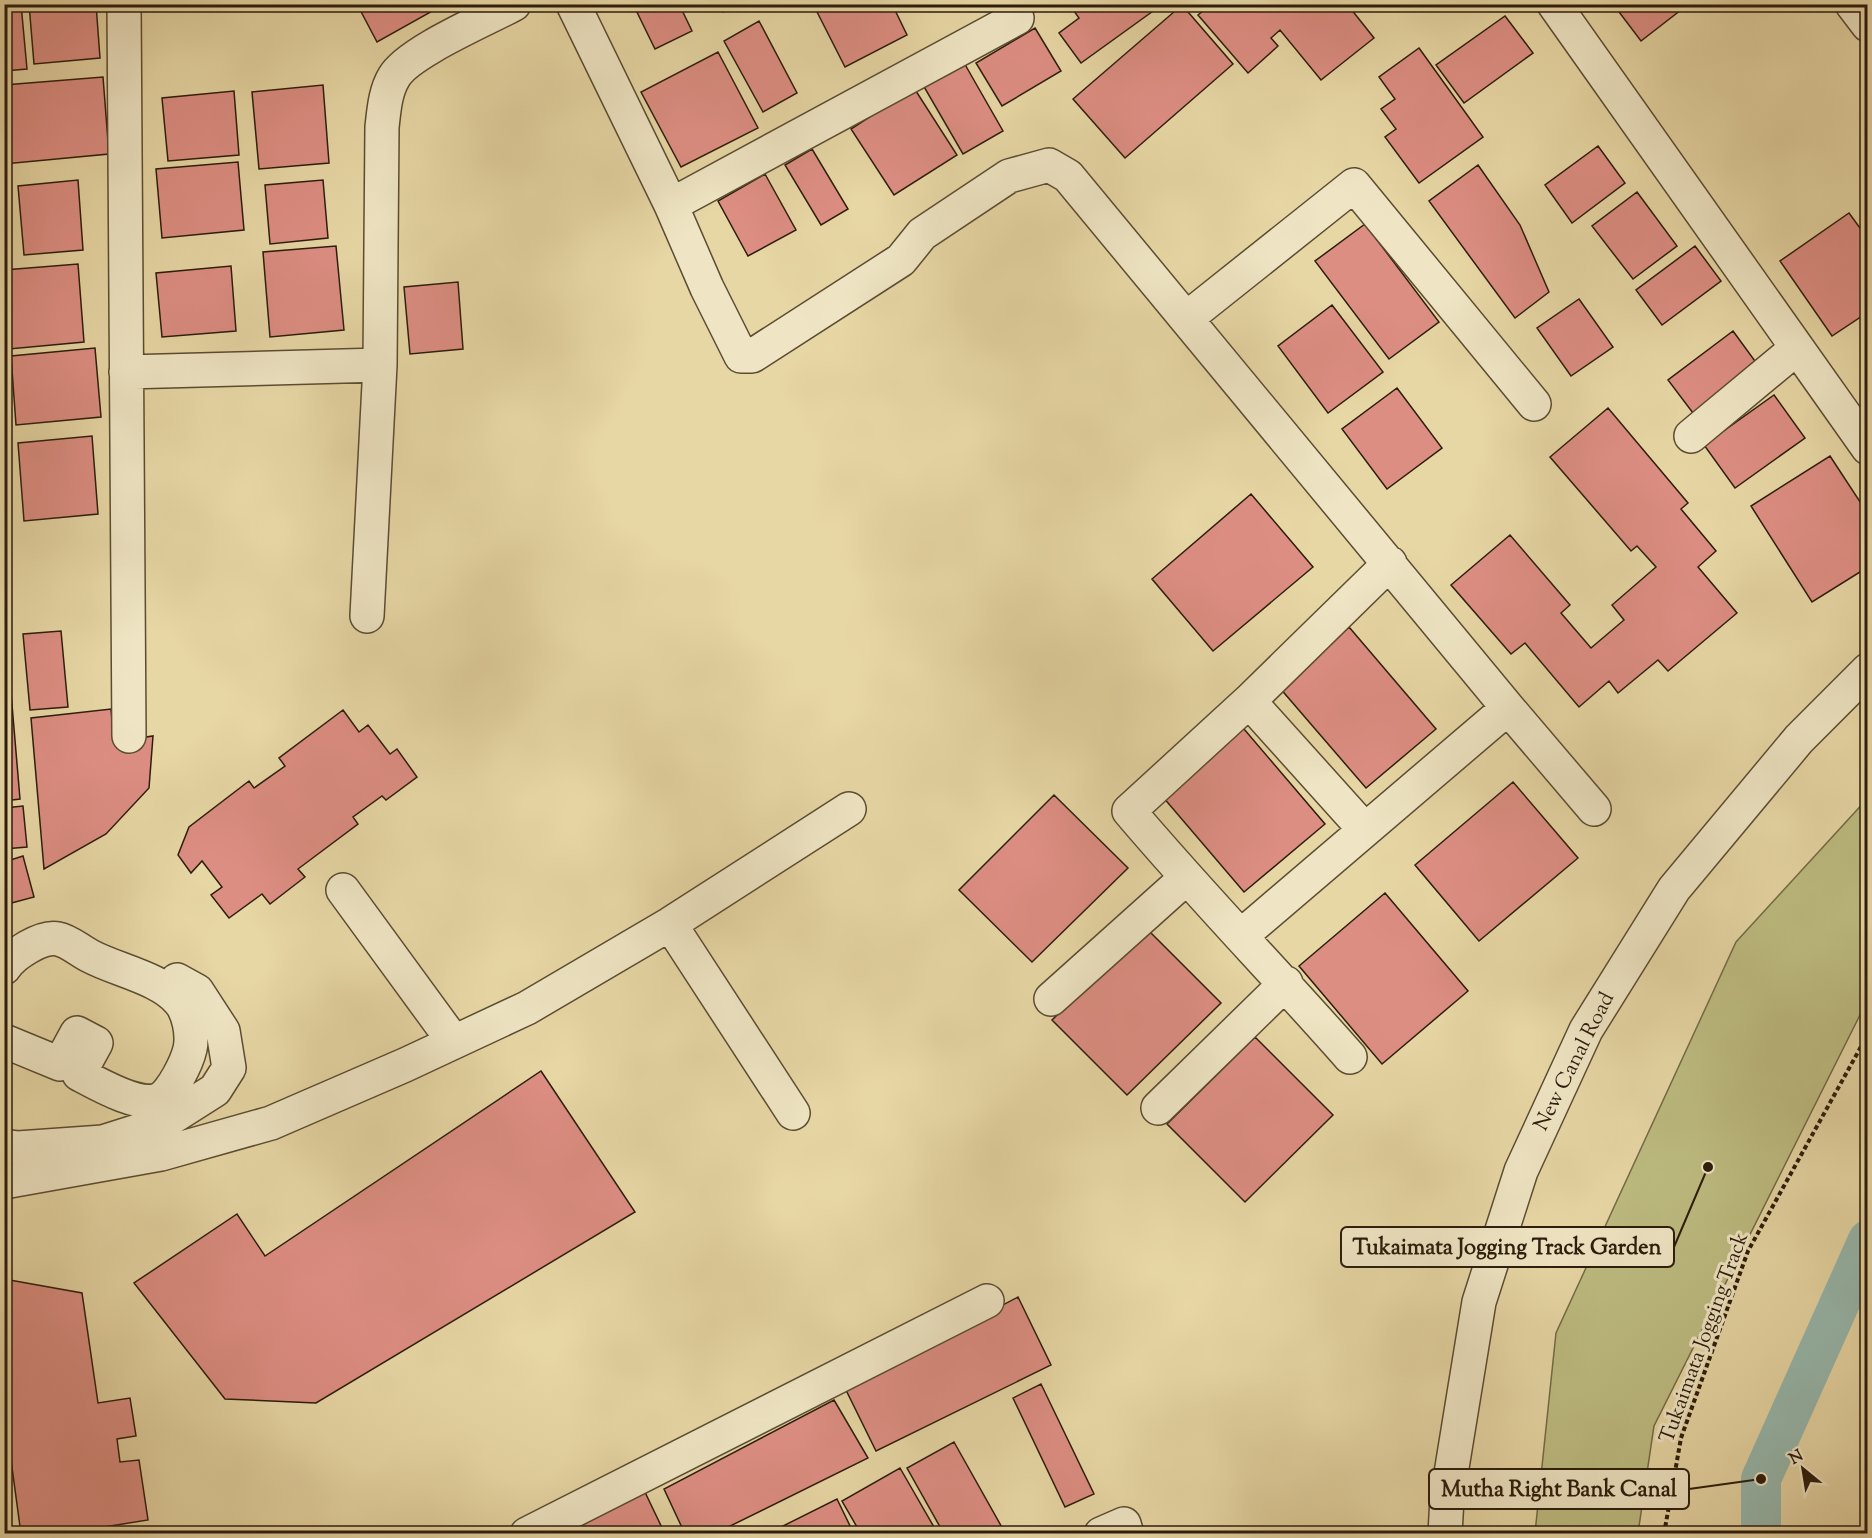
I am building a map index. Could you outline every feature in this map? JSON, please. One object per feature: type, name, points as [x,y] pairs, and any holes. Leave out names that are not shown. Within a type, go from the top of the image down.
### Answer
[{"type":"street","points":[[124,4],[129,736]]},
{"type":"street","points":[[367,616],[380,364],[382,127],[386,99],[394,75],[416,55],[514,4]]},
{"type":"street","points":[[573,4],[671,205],[707,288],[741,356],[752,356],[901,260],[922,234],[1009,176],[1049,165],[1068,176],[1508,708],[1594,808]]},
{"type":"street","points":[[671,205],[1017,18],[1009,4]]},
{"type":"street","points":[[1554,4],[1868,448]]},
{"type":"street","points":[[1852,4],[1868,25]]},
{"type":"street","points":[[1187,318],[1354,185],[1534,404]]},
{"type":"street","points":[[1691,436],[1797,348]]},
{"type":"street","points":[[126,372],[380,364]]},
{"type":"street","points":[[1350,1057],[1286,983],[1185,878],[1129,811],[1249,701],[1380,551]]},
{"type":"street","name":"New Canal Road","points":[[1445,1533],[1447,1498],[1479,1302],[1521,1171],[1586,1030],[1674,889],[1798,739],[1868,670]]},
{"type":"street","points":[[1249,701],[1365,830]]},
{"type":"street","points":[[1241,936],[1508,708]]},
{"type":"street","points":[[4,1182],[161,1154],[271,1123],[527,1008],[670,924],[849,809]]},
{"type":"street","points":[[1051,999],[1185,878]]},
{"type":"street","points":[[343,890],[454,1042]]},
{"type":"street","points":[[670,924],[793,1113]]},
{"type":"street","points":[[4,968],[25,949],[57,938],[92,958],[139,976],[180,1001],[189,1021],[190,1048],[175,1083],[159,1099],[142,1101],[99,1085],[79,1074],[96,1043],[77,1033],[60,1064],[4,1041]]},
{"type":"street","points":[[4,1146],[18,1148],[103,1142],[163,1124],[215,1090],[229,1068],[223,1031],[197,991],[148,964],[115,952],[92,958]]},
{"type":"street","points":[[1158,1108],[1286,983]]},
{"type":"street","points":[[527,1533],[987,1301]]},
{"type":"street","points":[[1101,1533],[1124,1524],[1127,1533]]},
{"type":"path","name":"Tukaimata Jogging Track","points":[[1664,1533],[1681,1438],[1748,1251],[1868,1034]]},
{"type":"shaded area","points":[[1867,799],[1867,1001],[1654,1426],[1638,1533],[1535,1533],[1556,1333],[1736,942]]},
{"type":"building","points":[[4,4],[21,4],[27,69],[4,71]]},
{"type":"building","points":[[29,4],[96,4],[100,58],[34,64]]},
{"type":"building","points":[[357,4],[433,4],[436,9],[377,42]]},
{"type":"building","points":[[633,4],[679,4],[692,31],[655,49]]},
{"type":"building","points":[[719,4],[736,4],[723,12]]},
{"type":"building","points":[[813,4],[892,4],[907,35],[845,67]]},
{"type":"building","points":[[1069,4],[1159,4],[1160,6],[1081,63],[1059,33],[1079,18]]},
{"type":"building","points":[[1211,4],[1347,4],[1374,38],[1321,80],[1280,30],[1271,38],[1278,46],[1248,73],[1198,15]]},
{"type":"building","points":[[1613,4],[1685,4],[1686,6],[1641,41]]},
{"type":"building","points":[[1182,5],[1233,64],[1125,158],[1073,99]]},
{"type":"building","points":[[1505,16],[1533,53],[1464,103],[1436,65]]},
{"type":"building","points":[[759,21],[797,93],[763,112],[724,41]]},
{"type":"building","points":[[1035,28],[1061,71],[1002,106],[976,63]]},
{"type":"building","points":[[1419,48],[1483,137],[1419,183],[1385,137],[1396,129],[1381,109],[1395,99],[1379,77]]},
{"type":"building","points":[[718,52],[758,128],[681,167],[641,92]]},
{"type":"building","points":[[963,61],[1003,131],[963,154],[923,85]]},
{"type":"building","points":[[103,77],[109,154],[4,164],[4,85]]},
{"type":"building","points":[[323,85],[329,163],[259,169],[252,92]]},
{"type":"building","points":[[914,88],[957,155],[894,195],[851,129]]},
{"type":"building","points":[[234,91],[239,155],[168,161],[162,98]]},
{"type":"building","points":[[1598,146],[1625,183],[1572,223],[1545,185]]},
{"type":"building","points":[[812,149],[848,209],[821,225],[785,165]]},
{"type":"building","points":[[238,162],[244,230],[162,238],[156,169]]},
{"type":"building","points":[[1478,165],[1520,225],[1549,292],[1515,318],[1429,201]]},
{"type":"building","points":[[765,174],[796,230],[748,256],[718,201]]},
{"type":"building","points":[[78,180],[83,250],[24,255],[18,186]]},
{"type":"building","points":[[323,180],[328,238],[270,244],[265,185]]},
{"type":"building","points":[[1637,192],[1677,246],[1633,279],[1592,226]]},
{"type":"building","points":[[1849,213],[1868,239],[1868,312],[1832,336],[1780,261]]},
{"type":"building","points":[[1365,224],[1439,322],[1389,359],[1315,261]]},
{"type":"building","points":[[336,246],[344,330],[270,337],[263,252]]},
{"type":"building","points":[[1695,246],[1721,281],[1662,325],[1636,290]]},
{"type":"building","points":[[78,264],[84,342],[9,349],[4,270]]},
{"type":"building","points":[[231,266],[236,331],[162,337],[156,273]]},
{"type":"building","points":[[458,282],[463,349],[410,354],[404,287]]},
{"type":"building","points":[[1579,299],[1613,347],[1571,376],[1537,328]]},
{"type":"building","points":[[1332,305],[1383,372],[1328,413],[1278,346]]},
{"type":"building","points":[[1733,331],[1763,372],[1699,421],[1668,380]]},
{"type":"building","points":[[95,348],[101,417],[16,425],[11,356]]},
{"type":"building","points":[[1397,388],[1442,448],[1387,489],[1342,429]]},
{"type":"building","points":[[1774,395],[1805,438],[1735,488],[1704,445]]},
{"type":"building","points":[[1608,408],[1688,503],[1681,509],[1716,551],[1698,567],[1737,613],[1668,671],[1658,660],[1618,693],[1609,681],[1579,707],[1525,643],[1511,654],[1451,585],[1510,535],[1570,605],[1561,613],[1591,648],[1624,620],[1612,605],[1656,567],[1637,546],[1631,551],[1550,457]]},
{"type":"building","points":[[92,436],[98,514],[24,521],[18,443]]},
{"type":"building","points":[[1830,456],[1868,514],[1868,567],[1812,602],[1751,506]]},
{"type":"building","points":[[1251,494],[1313,567],[1213,651],[1152,579]]},
{"type":"building","points":[[1349,627],[1436,729],[1366,788],[1279,687]]},
{"type":"building","points":[[61,631],[68,707],[30,710],[23,634]]},
{"type":"building","points":[[10,681],[20,799],[4,801],[4,682]]},
{"type":"building","points":[[111,709],[114,742],[153,736],[149,788],[106,834],[44,869],[31,718]]},
{"type":"building","points":[[343,710],[359,732],[368,725],[390,754],[397,749],[417,777],[386,800],[382,796],[353,817],[358,824],[298,869],[305,877],[270,904],[262,894],[229,918],[211,895],[222,887],[202,861],[191,873],[178,855],[189,827],[249,781],[254,788],[285,766],[279,758]]},
{"type":"building","points":[[1238,722],[1325,824],[1244,892],[1157,790]]},
{"type":"building","points":[[1513,782],[1578,858],[1479,941],[1415,865]]},
{"type":"building","points":[[1054,795],[1128,868],[1032,962],[959,890]]},
{"type":"building","points":[[23,806],[27,847],[4,849],[4,808]]},
{"type":"building","points":[[23,856],[34,897],[4,905],[4,862]]},
{"type":"building","points":[[1385,893],[1468,991],[1382,1064],[1299,966]]},
{"type":"building","points":[[1146,928],[1221,1003],[1127,1095],[1052,1020]]},
{"type":"building","points":[[1255,1037],[1333,1115],[1245,1202],[1167,1124]]},
{"type":"building","points":[[541,1071],[635,1212],[316,1403],[225,1399],[134,1283],[237,1214],[265,1256]]},
{"type":"building","points":[[4,1279],[82,1293],[98,1403],[130,1398],[136,1436],[117,1439],[120,1462],[139,1460],[148,1520],[60,1534],[21,1534],[4,1408]]},
{"type":"building","points":[[1018,1297],[1051,1365],[876,1451],[845,1388]]},
{"type":"building","points":[[1041,1384],[1094,1494],[1065,1507],[1013,1398]]},
{"type":"building","points":[[834,1400],[868,1458],[714,1534],[685,1534],[664,1489]]},
{"type":"building","points":[[954,1442],[1004,1531],[999,1534],[944,1534],[907,1468]]},
{"type":"building","points":[[900,1468],[938,1534],[861,1534],[842,1501]]},
{"type":"building","points":[[643,1488],[665,1534],[548,1534]]},
{"type":"building","points":[[837,1499],[854,1534],[776,1534],[775,1530]]},
{"type":"waterway","points":[[1761,1534],[1761,1479],[1868,1240]]},
{"type":"place","name":"Tukaimata Jogging Track Garden","points":[[1708,1167]]},
{"type":"place","name":"Mutha Right Bank Canal","points":[[1761,1479]]}]
